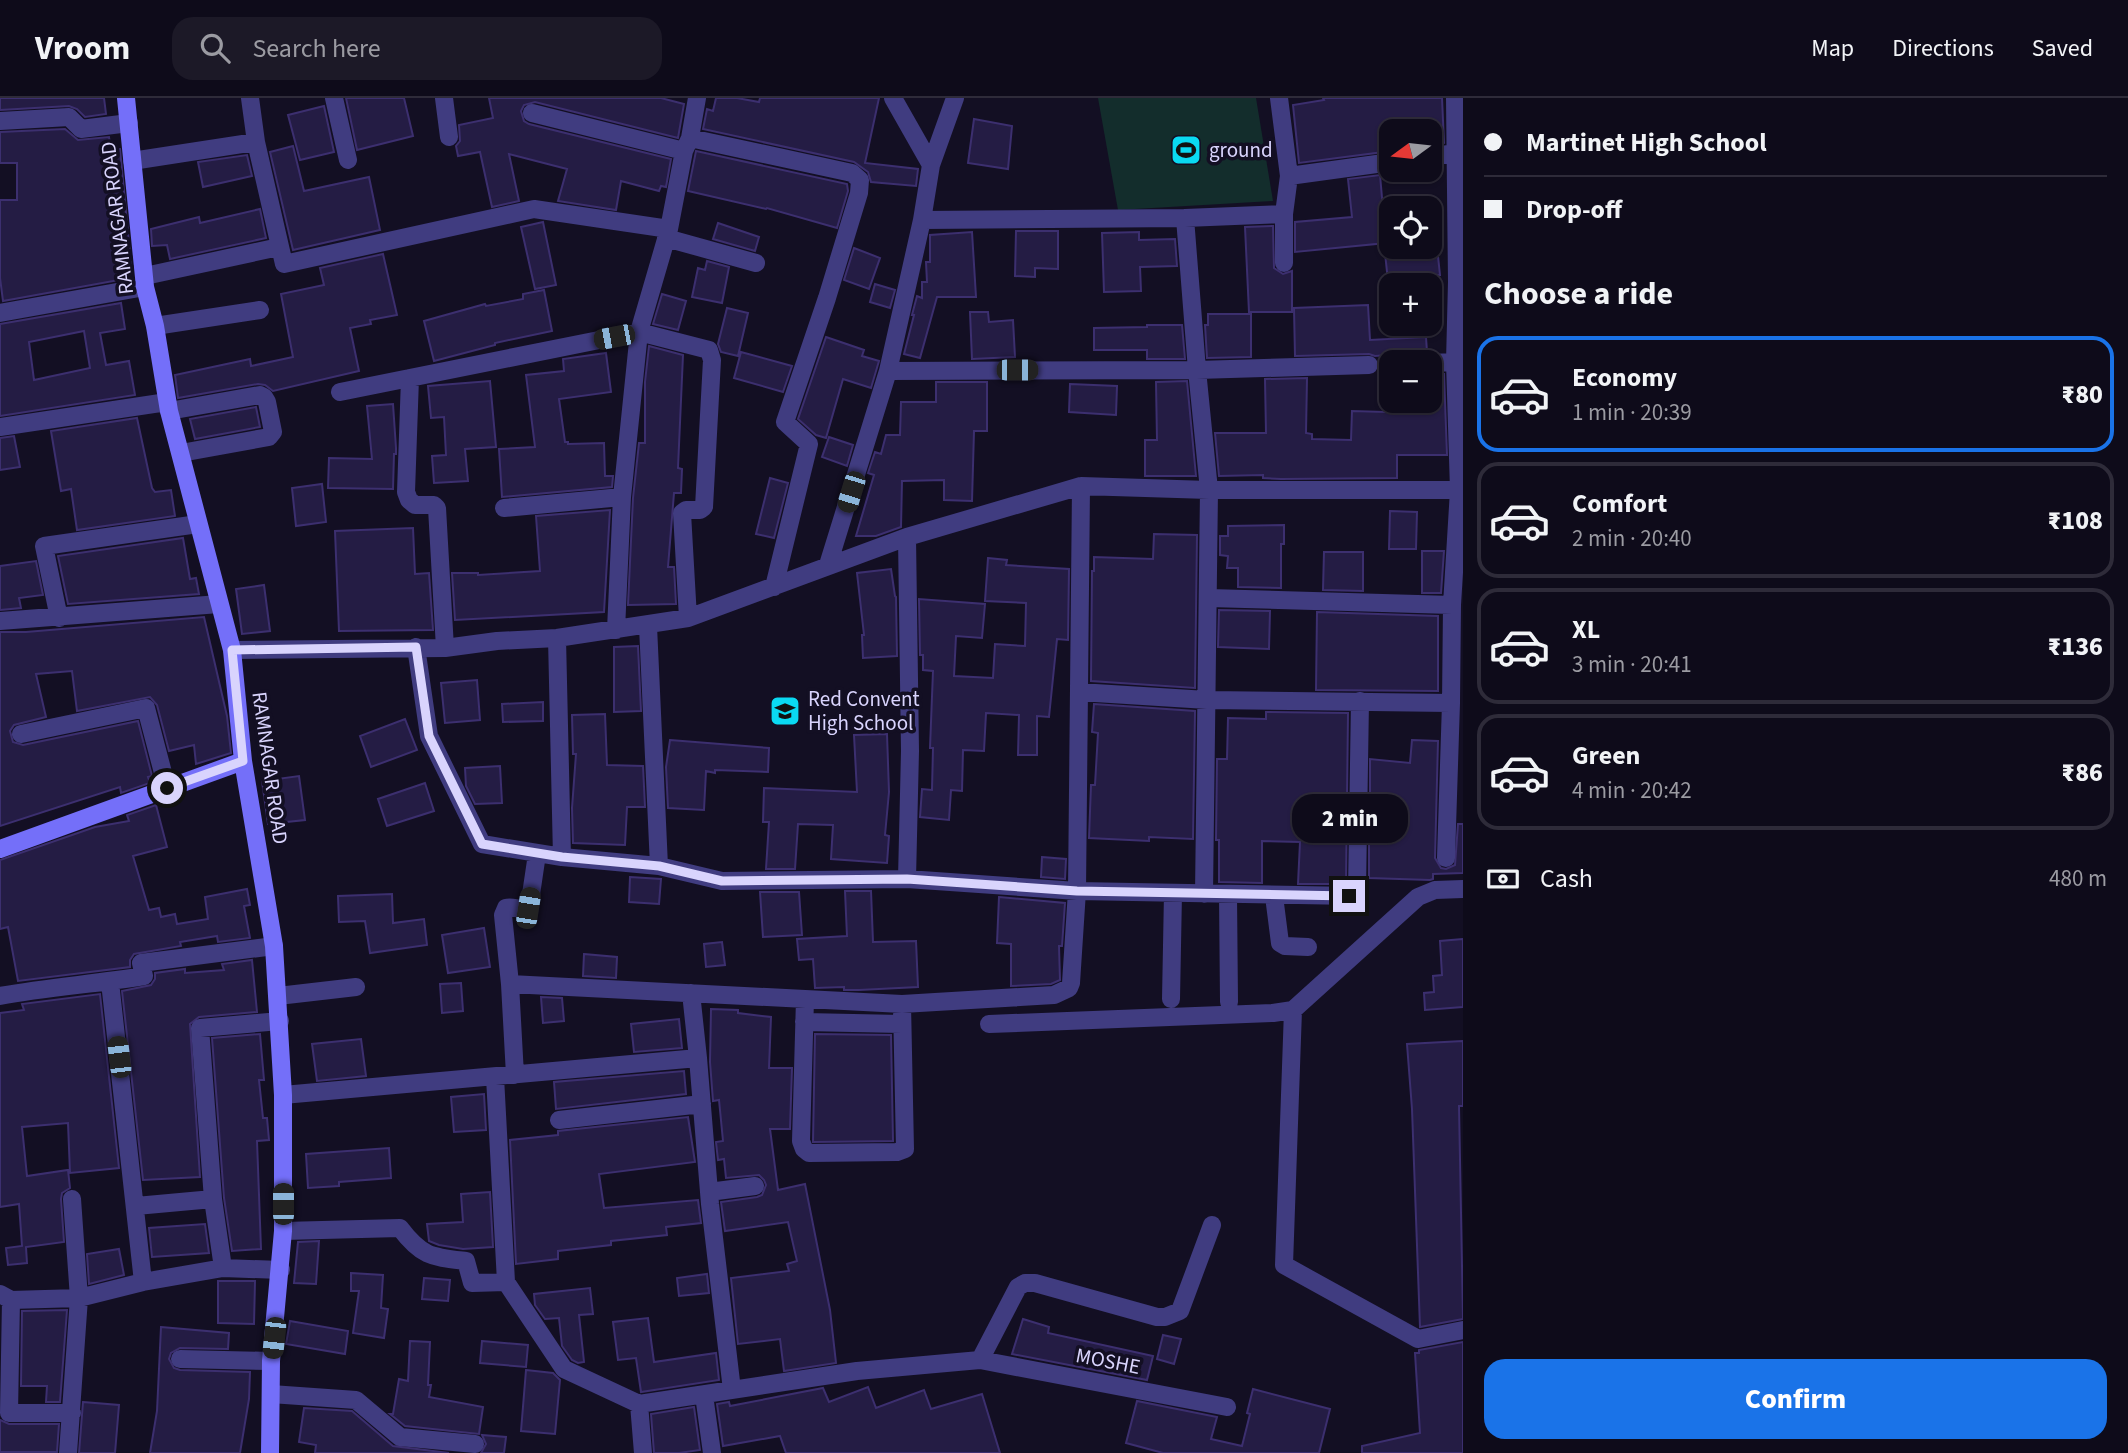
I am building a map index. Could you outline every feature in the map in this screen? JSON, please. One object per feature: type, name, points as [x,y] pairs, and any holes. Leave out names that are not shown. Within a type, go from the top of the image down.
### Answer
[{"type":"main road","name":"RAMNAGAR ROAD","points":[[126,98],[145,282],[168,407],[232,650],[243,761],[274,946],[283,1095],[284,1231],[271,1361],[270,1453]]},
{"type":"main road","points":[[0,849],[243,761]]},
{"type":"street","points":[[250,98],[256,142],[285,264],[534,209],[668,234],[756,263]]},
{"type":"street","points":[[334,98],[348,160]]},
{"type":"street","points":[[444,98],[449,137]]},
{"type":"street","points":[[616,629],[622,497],[639,331],[668,234],[697,98]]},
{"type":"street","points":[[893,98],[931,165]]},
{"type":"street","points":[[828,565],[888,371],[922,220],[931,165],[954,98]]},
{"type":"street","points":[[1279,98],[1289,176],[1284,214],[1284,263]]},
{"type":"street","points":[[1446,858],[1452,605],[1461,439],[1455,362],[1460,282],[1455,153],[1459,131],[1455,98]]},
{"type":"street","points":[[533,113],[852,173],[860,180],[859,193],[827,298],[785,422],[809,443],[774,587]]},
{"type":"street","points":[[0,121],[69,117],[81,128],[129,123]]},
{"type":"street","points":[[132,161],[256,142]]},
{"type":"street","points":[[1442,155],[1455,153]]},
{"type":"street","points":[[1289,176],[1379,164]]},
{"type":"street","points":[[922,220],[1185,218],[1284,214]]},
{"type":"street","points":[[1185,218],[1209,490],[1204,894]]},
{"type":"street","points":[[0,313],[145,282],[279,247]]},
{"type":"street","points":[[155,326],[260,310]]},
{"type":"street","points":[[340,392],[639,331],[709,350],[712,355],[704,508],[685,510],[682,513],[688,618]]},
{"type":"street","points":[[1442,363],[1455,362]]},
{"type":"street","points":[[888,371],[1197,370],[1369,365]]},
{"type":"street","points":[[410,377],[406,492],[415,505],[434,505],[437,508],[445,648]]},
{"type":"street","points":[[0,427],[264,397],[273,432],[269,437],[181,453]]},
{"type":"street","points":[[232,650],[445,648],[497,641],[557,638],[688,618],[907,537],[1081,486],[1209,490],[1459,490]]},
{"type":"street","points":[[510,984],[902,1004],[1054,995],[1065,992],[1071,983],[1077,891],[1081,486]]},
{"type":"street","points":[[504,508],[622,497]]},
{"type":"street","points":[[59,618],[44,546],[198,524]]},
{"type":"street","points":[[907,537],[910,751],[907,879]]},
{"type":"street","points":[[1209,598],[1452,605]]},
{"type":"street","points":[[0,621],[219,604]]},
{"type":"street","points":[[648,625],[659,866]]},
{"type":"street","points":[[557,638],[562,857]]},
{"type":"street","points":[[416,647],[429,736],[482,844],[562,857],[659,866],[722,881],[907,879],[1077,891],[1349,896],[1357,890],[1360,701]]},
{"type":"street","points":[[1079,692],[1208,700],[1451,703]]},
{"type":"street","points":[[20,734],[146,708],[167,788]]},
{"type":"street","points":[[515,1075],[503,915],[509,907],[520,911],[528,908],[537,853]]},
{"type":"street","points":[[989,1024],[1293,1010],[1418,897],[1435,890],[1463,888]]},
{"type":"street","points":[[1171,999],[1173,893]]},
{"type":"street","points":[[1228,895],[1228,1002]]},
{"type":"street","points":[[1274,896],[1280,943],[1285,946],[1308,947]]},
{"type":"street","points":[[0,996],[144,976],[141,963],[274,946]]},
{"type":"street","points":[[110,982],[143,1282]]},
{"type":"street","points":[[278,996],[356,987]]},
{"type":"street","points":[[691,993],[709,1192],[732,1390]]},
{"type":"street","points":[[805,999],[801,1141],[809,1153],[905,1150],[902,1004]]},
{"type":"street","points":[[1293,1010],[1284,1265],[1418,1339],[1463,1330]]},
{"type":"street","points":[[223,1268],[213,1199],[200,1028],[280,1021]]},
{"type":"street","points":[[804,1022],[902,1024]]},
{"type":"street","points":[[283,1095],[698,1058]]},
{"type":"street","points":[[495,1077],[506,1282],[565,1369],[639,1404],[643,1453]]},
{"type":"street","points":[[559,1120],[702,1104]]},
{"type":"street","points":[[709,1192],[755,1186]]},
{"type":"street","points":[[68,1453],[79,1298],[72,1199]]},
{"type":"street","points":[[136,1206],[213,1199]]},
{"type":"street","points":[[979,1360],[1018,1287],[1025,1283],[1035,1283],[1157,1317],[1180,1311],[1212,1225]]},
{"type":"street","points":[[284,1231],[400,1228],[410,1241],[430,1256],[466,1261],[472,1283],[506,1282]]},
{"type":"street","points":[[72,1413],[9,1413],[5,1297],[79,1298],[143,1282],[223,1268],[281,1270]]},
{"type":"street","points":[[180,1359],[271,1361]]},
{"type":"street","name":"MOSHE","points":[[639,1404],[857,1371],[979,1360],[1227,1407]]},
{"type":"street","points":[[271,1394],[356,1400],[400,1437],[475,1444]]},
{"type":"street","points":[[704,1395],[712,1453]]},
{"type":"green space","name":"ground","points":[[1098,98],[1256,98],[1273,201],[1118,210]]},
{"type":"building","points":[[0,98],[104,98],[106,114],[85,117],[69,106],[0,110]]},
{"type":"building","points":[[346,98],[404,98],[413,136],[357,150]]},
{"type":"building","points":[[489,98],[661,98],[684,104],[678,138],[535,102],[524,105],[521,111],[524,121],[529,124],[671,159],[666,187],[661,186],[659,191],[621,181],[616,210],[558,201],[567,169],[509,154],[519,201],[492,207],[480,152],[458,156],[456,146],[460,141],[459,125],[493,118]]},
{"type":"building","points":[[716,98],[759,102],[760,98],[879,98],[865,163],[918,169],[916,186],[871,182],[868,172],[854,162],[703,129],[707,109],[713,111]]},
{"type":"building","points":[[1323,98],[1442,98],[1444,143],[1442,119],[1379,119],[1379,153],[1299,163],[1293,105],[1324,100]]},
{"type":"building","points":[[324,106],[334,152],[300,160],[288,115]]},
{"type":"building","points":[[974,119],[1012,126],[1008,169],[968,163]]},
{"type":"building","points":[[65,129],[78,140],[109,137],[111,150],[120,149],[131,265],[116,266],[119,280],[3,301],[0,278],[0,200],[17,200],[17,163],[0,163],[0,132]]},
{"type":"building","points":[[293,146],[304,191],[369,177],[380,230],[293,250],[270,152]]},
{"type":"building","points":[[696,151],[847,184],[848,191],[837,228],[767,208],[688,191]]},
{"type":"building","points":[[247,155],[252,176],[203,187],[198,162]]},
{"type":"building","points":[[1379,175],[1382,196],[1379,196],[1379,244],[1295,252],[1295,222],[1352,217],[1348,179]]},
{"type":"building","points":[[260,209],[266,238],[170,259],[167,245],[152,246],[151,229],[199,217],[200,223]]},
{"type":"building","points":[[543,222],[556,285],[535,289],[521,227]]},
{"type":"building","points":[[718,223],[759,237],[755,251],[713,239]]},
{"type":"building","points":[[1273,226],[1274,268],[1283,274],[1292,271],[1292,312],[1249,312],[1245,227]]},
{"type":"building","points":[[1016,231],[1058,231],[1058,269],[1035,268],[1035,277],[1015,276]]},
{"type":"building","points":[[972,232],[976,297],[937,297],[920,358],[904,354],[917,296],[922,298],[922,282],[927,282],[926,262],[930,262],[930,235]]},
{"type":"building","points":[[1139,232],[1139,240],[1175,239],[1177,266],[1140,267],[1141,291],[1104,292],[1102,233]]},
{"type":"building","points":[[854,248],[880,258],[869,289],[844,280]]},
{"type":"building","points":[[383,254],[397,315],[370,320],[371,324],[350,328],[359,371],[273,391],[258,384],[178,398],[175,375],[250,359],[251,366],[293,357],[281,294],[324,285],[320,268]]},
{"type":"building","points":[[1386,259],[1438,259],[1440,273],[1387,273]]},
{"type":"building","points":[[707,261],[729,267],[722,303],[692,297],[698,268],[705,270]]},
{"type":"building","points":[[875,284],[895,290],[890,308],[870,302]]},
{"type":"building","points":[[544,290],[552,331],[495,343],[434,361],[424,321],[485,304],[486,306],[523,299],[523,294]]},
{"type":"building","points":[[662,294],[686,301],[678,330],[653,324]]},
{"type":"building","points":[[121,303],[125,329],[100,333],[106,365],[129,361],[135,395],[0,416],[0,324]],"holes":[[[84,331],[90,368],[34,380],[29,342]]]},
{"type":"building","points":[[1368,305],[1370,340],[1426,337],[1427,350],[1379,350],[1379,356],[1375,356],[1295,356],[1294,308]]},
{"type":"building","points":[[727,308],[748,313],[738,356],[721,352],[718,344]]},
{"type":"building","points":[[970,312],[988,312],[989,322],[1013,320],[1015,357],[972,359]]},
{"type":"building","points":[[1208,314],[1251,314],[1251,357],[1207,358],[1205,325],[1208,325]]},
{"type":"building","points":[[1182,325],[1185,359],[1147,359],[1147,350],[1094,350],[1094,328]]},
{"type":"building","points":[[826,337],[864,350],[862,356],[879,361],[871,388],[843,379],[826,438],[816,435],[798,419]]},
{"type":"building","points":[[649,346],[683,355],[678,468],[682,469],[681,493],[674,493],[668,567],[674,567],[676,604],[628,605],[633,498],[639,443],[645,443],[645,382]]},
{"type":"building","points":[[741,352],[792,366],[783,392],[734,378]]},
{"type":"building","points":[[606,353],[611,392],[559,399],[565,442],[604,443],[605,476],[613,476],[612,487],[502,497],[499,449],[535,447],[526,375],[564,371],[563,359]]},
{"type":"building","points":[[1444,374],[1447,455],[1397,455],[1397,478],[1281,479],[1263,478],[1263,475],[1219,476],[1215,433],[1266,433],[1265,379],[1307,378],[1306,433],[1312,434],[1312,439],[1351,440],[1352,411],[1442,413]]},
{"type":"building","points":[[490,381],[496,447],[465,449],[468,481],[434,483],[432,456],[446,455],[444,417],[431,418],[428,386]]},
{"type":"building","points":[[1187,381],[1196,476],[1145,476],[1145,440],[1157,440],[1156,382]]},
{"type":"building","points":[[936,382],[987,382],[987,431],[974,431],[972,501],[944,500],[944,480],[902,481],[901,527],[876,536],[856,536],[874,475],[868,473],[875,452],[881,454],[886,435],[900,435],[901,402],[936,402]]},
{"type":"building","points":[[1070,384],[1117,386],[1116,415],[1069,412]]},
{"type":"building","points":[[393,404],[396,454],[393,489],[328,488],[329,458],[372,459],[367,406]]},
{"type":"building","points":[[256,407],[260,427],[195,439],[190,419]]},
{"type":"building","points":[[137,418],[152,488],[155,492],[171,490],[175,516],[77,530],[71,489],[61,491],[51,431]]},
{"type":"building","points":[[14,436],[20,467],[0,470],[0,438]]},
{"type":"building","points":[[829,437],[853,445],[847,466],[822,457]]},
{"type":"building","points":[[770,478],[788,483],[774,538],[756,534]]},
{"type":"building","points":[[322,484],[326,522],[296,526],[292,488]]},
{"type":"building","points":[[610,510],[604,612],[455,620],[452,573],[478,575],[540,571],[536,516]]},
{"type":"building","points":[[1390,511],[1417,512],[1416,549],[1389,549]]},
{"type":"building","points":[[1284,525],[1281,588],[1238,587],[1238,568],[1227,568],[1228,556],[1220,555],[1220,536],[1228,536],[1228,526]]},
{"type":"building","points":[[413,528],[415,574],[429,573],[433,630],[339,631],[335,531]]},
{"type":"building","points":[[1154,534],[1197,535],[1195,688],[1091,681],[1094,557],[1153,559]]},
{"type":"building","points":[[183,538],[190,579],[196,578],[199,594],[68,604],[58,556]]},
{"type":"building","points":[[1422,551],[1444,551],[1441,593],[1422,593]]},
{"type":"building","points":[[1324,552],[1363,552],[1363,591],[1323,590]]},
{"type":"building","points":[[988,558],[1007,560],[1006,565],[1069,569],[1068,640],[1057,639],[1049,717],[1037,716],[1037,755],[1018,755],[1019,715],[986,713],[984,751],[963,750],[962,791],[951,790],[949,820],[920,817],[922,789],[932,790],[933,748],[930,748],[933,671],[923,670],[923,655],[920,655],[919,599],[985,604],[982,638],[956,636],[954,676],[993,678],[995,644],[1025,646],[1026,603],[985,601]]},
{"type":"building","points":[[36,561],[43,595],[19,598],[21,608],[0,610],[0,566]]},
{"type":"building","points":[[891,569],[896,597],[897,656],[863,658],[864,635],[857,573]]},
{"type":"building","points":[[264,585],[270,631],[242,634],[236,589]]},
{"type":"building","points":[[1219,610],[1270,611],[1269,649],[1218,647]]},
{"type":"building","points":[[1317,612],[1438,616],[1438,691],[1316,690]]},
{"type":"building","points":[[204,617],[227,716],[231,753],[196,764],[194,745],[169,751],[157,705],[150,697],[77,711],[72,671],[36,674],[46,717],[14,725],[10,731],[13,742],[23,745],[138,721],[152,776],[148,777],[150,783],[121,793],[120,787],[0,826],[0,632]]},
{"type":"building","points":[[638,646],[641,711],[614,712],[614,647]]},
{"type":"building","points":[[477,680],[480,720],[445,723],[441,683]]},
{"type":"building","points":[[543,702],[543,721],[503,722],[502,704]]},
{"type":"building","points":[[1094,704],[1195,711],[1193,839],[1149,837],[1149,841],[1089,838],[1091,785],[1095,785],[1098,733],[1092,732]]},
{"type":"building","points":[[1266,712],[1348,713],[1346,884],[1298,884],[1300,842],[1262,841],[1262,883],[1219,882],[1219,840],[1216,840],[1217,759],[1227,759],[1228,718],[1266,719]]},
{"type":"building","points":[[605,714],[607,765],[643,766],[645,807],[627,807],[625,845],[573,843],[572,808],[576,754],[573,754],[572,715]]},
{"type":"building","points":[[405,719],[417,750],[371,767],[360,736]]},
{"type":"building","points":[[887,734],[887,863],[831,859],[833,825],[798,824],[795,869],[766,869],[769,822],[763,822],[764,788],[857,792],[854,735]]},
{"type":"building","points":[[670,740],[769,748],[768,772],[706,771],[704,810],[668,808],[666,767]]},
{"type":"building","points":[[1412,740],[1438,741],[1435,858],[1441,868],[1455,865],[1458,824],[1463,824],[1463,873],[1433,874],[1433,879],[1430,880],[1369,878],[1369,840],[1381,841],[1383,794],[1370,793],[1370,759],[1410,763]]},
{"type":"building","points":[[500,766],[502,803],[475,804],[466,786],[465,768]]},
{"type":"building","points":[[299,776],[305,820],[268,824],[262,781]]},
{"type":"building","points":[[425,783],[434,811],[387,826],[378,799]]},
{"type":"building","points":[[156,805],[167,847],[133,856],[149,910],[159,908],[161,917],[175,914],[177,924],[208,919],[205,897],[247,889],[250,905],[244,906],[250,938],[218,942],[217,936],[180,942],[181,946],[134,954],[130,967],[18,981],[8,927],[0,929],[0,860],[95,827],[129,821],[127,815]]},
{"type":"building","points":[[1042,857],[1066,859],[1065,879],[1041,877]]},
{"type":"building","points":[[630,877],[661,879],[659,904],[629,902]]},
{"type":"building","points":[[845,891],[871,891],[873,942],[916,941],[918,987],[859,990],[844,990],[844,987],[815,988],[813,959],[799,960],[797,939],[847,936]]},
{"type":"building","points":[[760,892],[799,892],[802,935],[763,937]]},
{"type":"building","points":[[392,894],[393,923],[424,919],[427,945],[370,953],[365,921],[339,922],[338,896]]},
{"type":"building","points":[[999,897],[1065,903],[1062,946],[1059,946],[1060,980],[1051,984],[1011,986],[1011,944],[997,943]]},
{"type":"building","points":[[484,928],[490,967],[448,973],[442,935]]},
{"type":"building","points":[[1463,939],[1463,1007],[1425,1010],[1424,993],[1434,992],[1433,976],[1442,975],[1440,941]]},
{"type":"building","points":[[722,942],[725,965],[706,967],[704,944]]},
{"type":"building","points":[[584,954],[617,957],[616,978],[583,976]]},
{"type":"building","points":[[252,960],[257,1012],[199,1017],[190,1024],[200,1177],[143,1180],[122,991],[151,985],[155,973],[185,969],[185,973],[224,970],[222,964]]},
{"type":"building","points":[[461,983],[463,1011],[442,1013],[440,984]]},
{"type":"building","points":[[100,994],[119,1168],[70,1173],[68,1123],[22,1127],[27,1176],[68,1170],[70,1188],[62,1193],[61,1199],[64,1242],[26,1247],[27,1263],[8,1265],[6,1248],[22,1246],[19,1204],[0,1207],[0,1013],[24,1010],[22,1004]]},
{"type":"building","points":[[541,997],[562,998],[564,1021],[543,1023]]},
{"type":"building","points":[[711,1009],[738,1010],[738,1013],[771,1017],[769,1068],[792,1068],[790,1129],[770,1129],[778,1190],[805,1184],[830,1310],[836,1363],[784,1371],[780,1339],[738,1344],[731,1278],[789,1271],[787,1264],[797,1261],[788,1222],[725,1231],[721,1202],[757,1197],[762,1195],[766,1185],[759,1175],[726,1178],[724,1159],[718,1160],[716,1142],[723,1141],[719,1100],[713,1101],[710,1062]]},
{"type":"building","points":[[679,1019],[682,1048],[634,1052],[631,1024]]},
{"type":"building","points":[[260,1034],[264,1080],[259,1080],[263,1118],[267,1118],[269,1140],[257,1141],[261,1249],[232,1251],[224,1198],[212,1038]]},
{"type":"building","points":[[815,1034],[891,1035],[893,1141],[813,1142]]},
{"type":"building","points":[[361,1039],[366,1076],[317,1081],[312,1044]]},
{"type":"building","points":[[1463,1041],[1463,1106],[1459,1106],[1463,1319],[1420,1327],[1407,1044]]},
{"type":"building","points":[[684,1071],[686,1094],[556,1109],[554,1082]]},
{"type":"building","points":[[484,1094],[486,1130],[454,1132],[451,1097]]},
{"type":"building","points":[[688,1117],[695,1162],[599,1174],[604,1208],[698,1200],[701,1223],[666,1227],[667,1235],[611,1241],[611,1245],[558,1251],[558,1259],[516,1264],[510,1140],[558,1135],[558,1131]]},
{"type":"building","points":[[389,1148],[391,1178],[339,1182],[339,1186],[308,1188],[306,1154]]},
{"type":"building","points":[[490,1192],[493,1247],[463,1249],[429,1241],[427,1224],[463,1222],[461,1194]]},
{"type":"building","points":[[205,1224],[209,1253],[152,1257],[149,1228]]},
{"type":"building","points":[[319,1241],[316,1284],[294,1283],[298,1242]]},
{"type":"building","points":[[119,1249],[124,1275],[89,1284],[87,1254]]},
{"type":"building","points":[[351,1273],[383,1275],[381,1308],[388,1309],[384,1338],[353,1333],[359,1291],[351,1291]]},
{"type":"building","points":[[707,1274],[709,1293],[679,1296],[677,1278]]},
{"type":"building","points":[[424,1278],[450,1280],[448,1301],[422,1299]]},
{"type":"building","points":[[218,1281],[255,1281],[254,1324],[218,1323]]},
{"type":"building","points":[[590,1288],[593,1314],[579,1315],[584,1362],[578,1363],[572,1360],[562,1346],[559,1318],[545,1319],[535,1305],[534,1294]]},
{"type":"building","points":[[67,1310],[60,1402],[46,1402],[47,1386],[21,1386],[22,1311]]},
{"type":"building","points":[[648,1318],[654,1362],[716,1353],[719,1380],[641,1392],[636,1358],[618,1360],[613,1322]]},
{"type":"building","points":[[1023,1319],[1049,1327],[1048,1333],[1153,1356],[1147,1380],[1012,1354]]},
{"type":"building","points":[[290,1321],[348,1331],[345,1354],[286,1344]]},
{"type":"building","points":[[161,1327],[229,1333],[228,1349],[180,1348],[171,1353],[169,1359],[174,1368],[180,1370],[250,1372],[249,1399],[240,1453],[150,1453],[157,1411]]},
{"type":"building","points":[[1163,1335],[1181,1339],[1174,1364],[1157,1359]]},
{"type":"building","points":[[410,1341],[430,1342],[429,1397],[483,1407],[479,1434],[405,1426],[390,1414],[393,1414],[399,1379],[408,1381]]},
{"type":"building","points":[[482,1341],[528,1345],[526,1367],[480,1363]]},
{"type":"building","points":[[1463,1342],[1463,1453],[1362,1453],[1362,1446],[1420,1433],[1415,1353]]},
{"type":"building","points":[[526,1370],[553,1373],[560,1380],[555,1434],[521,1431]]},
{"type":"building","points":[[868,1387],[876,1408],[924,1390],[931,1409],[982,1394],[1000,1453],[786,1453],[780,1436],[723,1446],[717,1404],[729,1402],[730,1406],[823,1388],[829,1402]]},
{"type":"building","points":[[1253,1389],[1330,1409],[1319,1453],[1163,1453],[1126,1443],[1137,1401],[1217,1417],[1211,1439],[1242,1446]]},
{"type":"building","points":[[83,1402],[119,1405],[115,1453],[79,1453]]},
{"type":"building","points":[[694,1407],[700,1450],[654,1453],[651,1414]]},
{"type":"building","points":[[304,1408],[352,1411],[393,1446],[449,1453],[315,1453],[316,1445],[299,1442]]},
{"type":"building","points":[[0,1420],[9,1424],[59,1424],[57,1452],[0,1452]]},
{"type":"building","points":[[482,1435],[506,1437],[504,1453],[481,1453],[486,1444]]},
{"type":"place","name":"ground","points":[[1186,150]]},
{"type":"place","name":"Red Convent High School","points":[[785,711]]},
{"type":"route","points":[[167,788],[243,761],[232,650],[416,647],[429,736],[482,844],[562,857],[659,866],[722,881],[907,879],[1077,891],[1349,896]]}]
